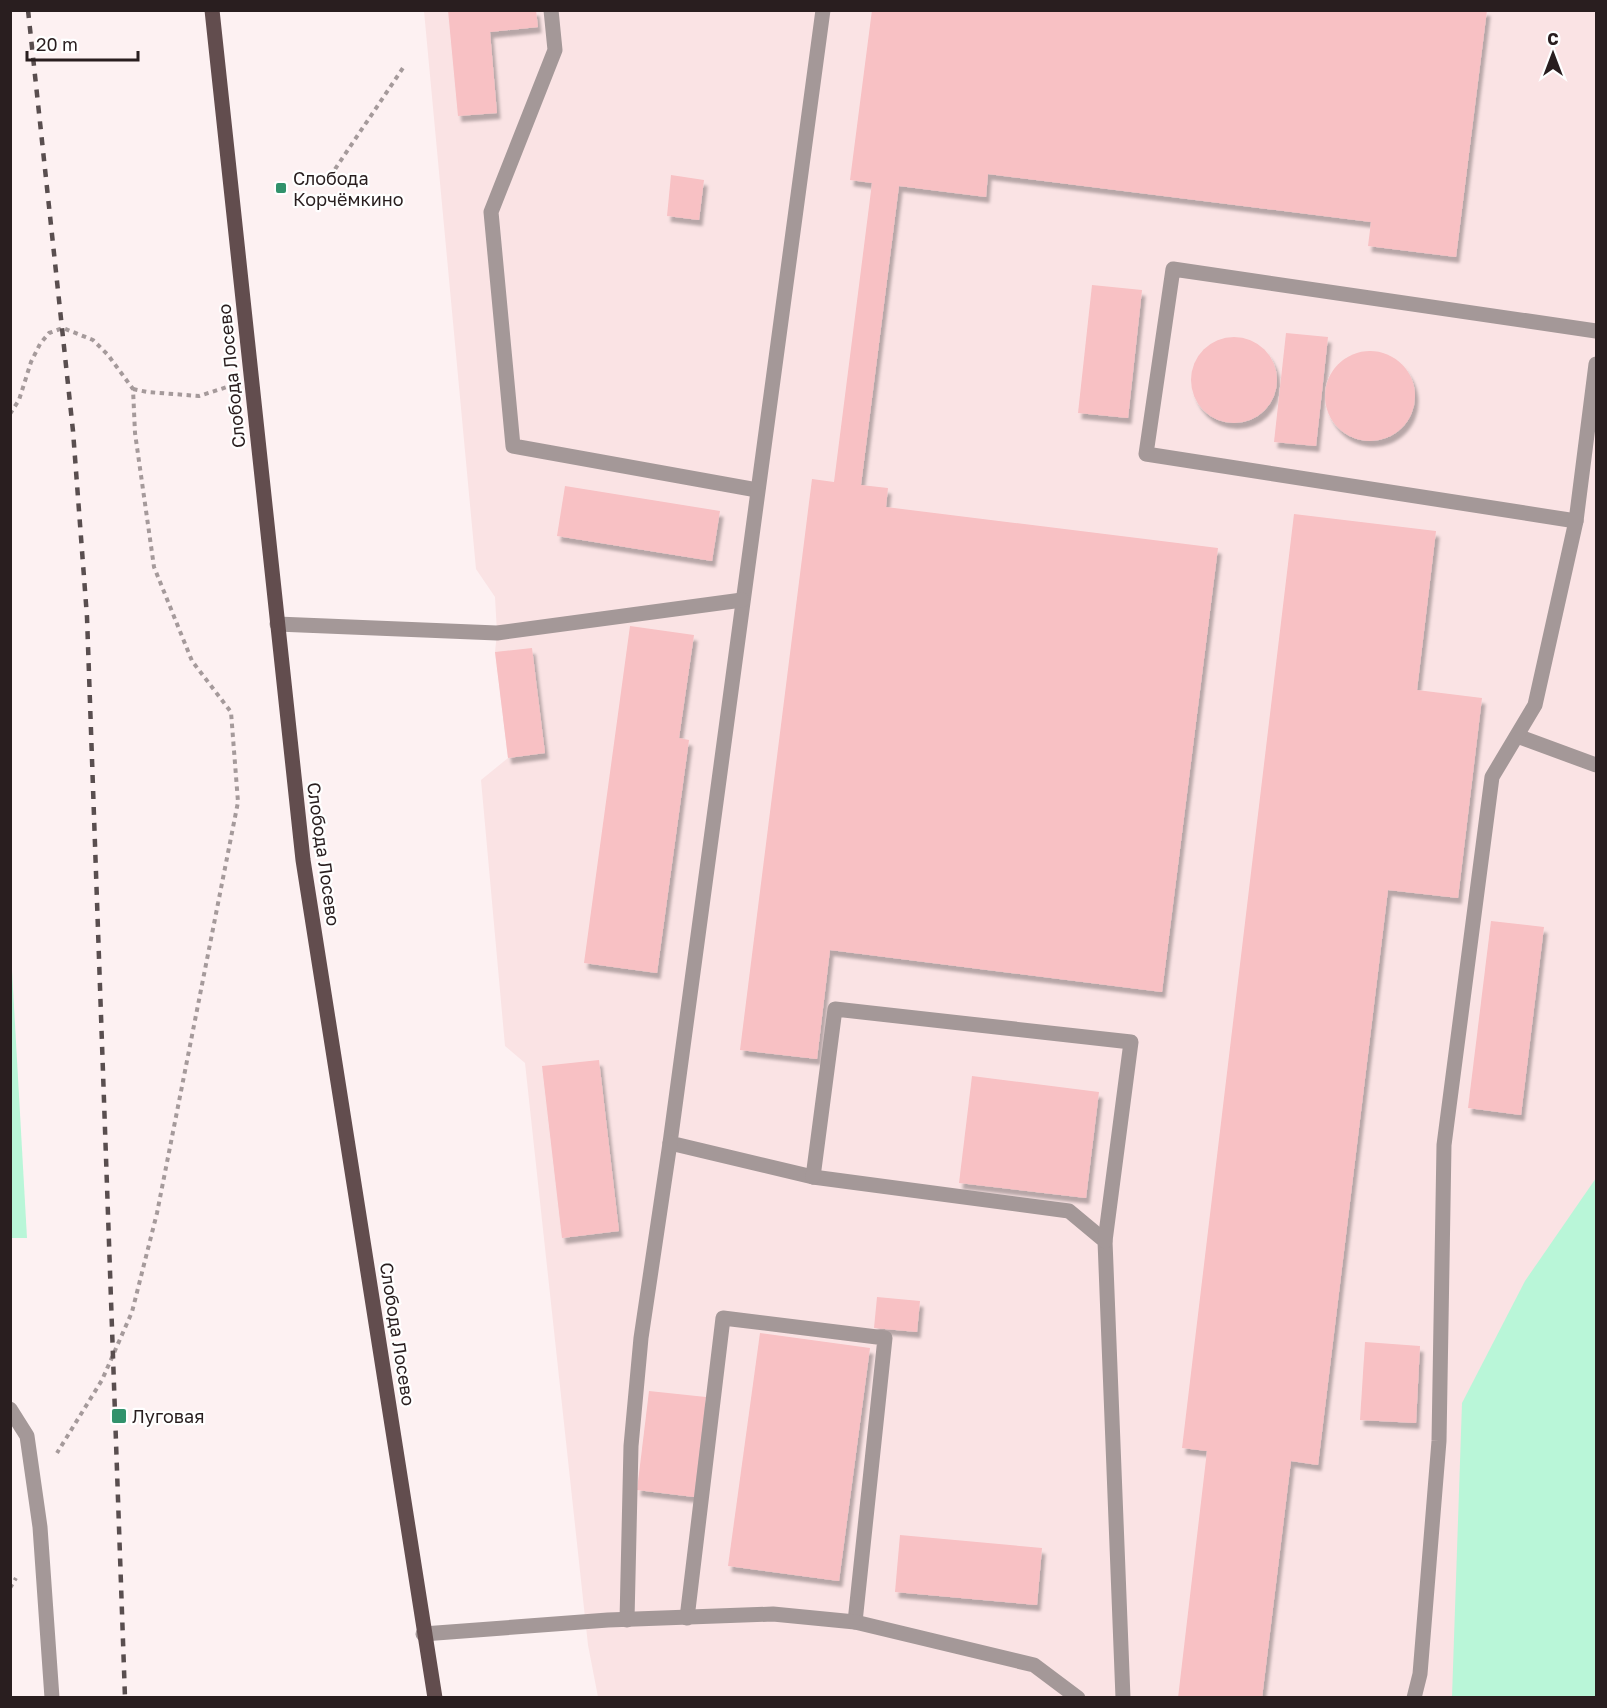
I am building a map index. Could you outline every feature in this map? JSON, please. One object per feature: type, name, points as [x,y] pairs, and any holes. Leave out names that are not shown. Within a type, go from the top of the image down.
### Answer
[{"type":"main road","name":"Слобода Лосево","points":[[212,10],[303,860],[370,1277],[423,1634],[435,1698]]},
{"type":"street","points":[[551,10],[555,50],[491,212],[513,446],[757,490]]},
{"type":"street","points":[[627,1620],[631,1446],[641,1338],[670,1143],[823,10]]},
{"type":"street","points":[[1576,521],[1146,454],[1173,268],[1596,331]]},
{"type":"street","points":[[1414,1698],[1420,1674],[1439,1441],[1444,1145],[1492,777],[1535,705],[1576,521],[1596,364]]},
{"type":"street","points":[[277,624],[497,633],[742,600]]},
{"type":"street","points":[[1517,736],[1596,765]]},
{"type":"street","points":[[813,1177],[835,1009],[1131,1042],[1105,1241],[1124,1698]]},
{"type":"street","points":[[670,1143],[813,1177],[1069,1211],[1105,1241]]},
{"type":"street","points":[[687,1618],[723,1318],[885,1338],[855,1622]]},
{"type":"street","points":[[10,1410],[27,1436],[40,1527],[52,1698]]},
{"type":"street","points":[[423,1634],[627,1620],[772,1614],[855,1622],[1034,1665],[1078,1698]]},
{"type":"path","points":[[325,184],[405,65]]},
{"type":"path","points":[[10,414],[19,400],[31,362],[40,344],[49,333],[63,328],[93,340],[133,389],[135,433],[154,567],[192,661],[231,712],[238,802],[157,1213],[132,1312],[102,1380],[34,1489]]},
{"type":"path","points":[[133,389],[199,396],[251,379]]},
{"type":"path","points":[[10,1588],[18,1574]]},
{"type":"shaded area","points":[[424,11],[1596,11],[1596,1697],[598,1697],[588,1645],[525,1063],[505,1046],[481,780],[508,758],[495,652],[497,633],[495,597],[476,569]]},
{"type":"green space","points":[[11,953],[27,1238],[11,1238]]},
{"type":"green space","points":[[1596,1178],[1596,1697],[1452,1697],[1462,1403],[1525,1281]]},
{"type":"building","points":[[448,10],[536,10],[538,27],[490,32],[497,113],[458,116]]},
{"type":"building","points":[[872,10],[1487,10],[1456,257],[1368,246],[1371,222],[988,174],[986,197],[899,186],[861,485],[888,488],[886,507],[1218,548],[1162,992],[830,950],[817,1059],[740,1050],[812,479],[834,482],[872,183],[850,180]]},
{"type":"building","points":[[671,175],[704,180],[699,220],[667,216]]},
{"type":"building","points":[[1092,285],[1142,290],[1128,418],[1078,413]]},
{"type":"building","points":[[1286,333],[1328,337],[1316,446],[1274,442]]},
{"type":"building","points":[[1234,337],[1250,341],[1264,350],[1273,364],[1277,380],[1273,396],[1264,410],[1250,419],[1234,423],[1218,419],[1204,410],[1195,396],[1191,380],[1195,364],[1204,350],[1218,341]]},
{"type":"building","points":[[1370,351],[1387,354],[1402,364],[1412,379],[1415,396],[1412,413],[1402,428],[1387,438],[1370,441],[1353,438],[1338,428],[1328,413],[1325,396],[1328,379],[1338,364],[1353,354]]},
{"type":"building","points":[[565,486],[720,511],[712,561],[557,536]]},
{"type":"building","points":[[1294,514],[1436,531],[1417,690],[1482,698],[1458,898],[1388,890],[1318,1465],[1291,1461],[1262,1698],[1178,1698],[1207,1451],[1182,1448]]},
{"type":"building","points":[[630,626],[694,635],[679,738],[689,740],[657,973],[584,963]]},
{"type":"building","points":[[532,648],[545,753],[508,758],[495,652]]},
{"type":"building","points":[[1491,921],[1544,927],[1521,1115],[1468,1108]]},
{"type":"building","points":[[599,1060],[619,1231],[562,1238],[542,1066]]},
{"type":"building","points":[[972,1076],[1099,1092],[1086,1198],[959,1183]]},
{"type":"building","points":[[877,1297],[920,1301],[917,1332],[874,1328]]},
{"type":"building","points":[[760,1333],[870,1348],[839,1581],[728,1566]]},
{"type":"building","points":[[1365,1342],[1420,1346],[1416,1423],[1360,1420]]},
{"type":"building","points":[[649,1391],[706,1397],[694,1497],[637,1490]]},
{"type":"building","points":[[900,1535],[1042,1548],[1037,1605],[895,1592]]},
{"type":"railway","points":[[28,10],[73,431],[87,617],[125,1698]]},
{"type":"place","name":"Слобода Корчёмкино","points":[[281,188]]},
{"type":"place","name":"Луговая","points":[[119,1416]]}]
